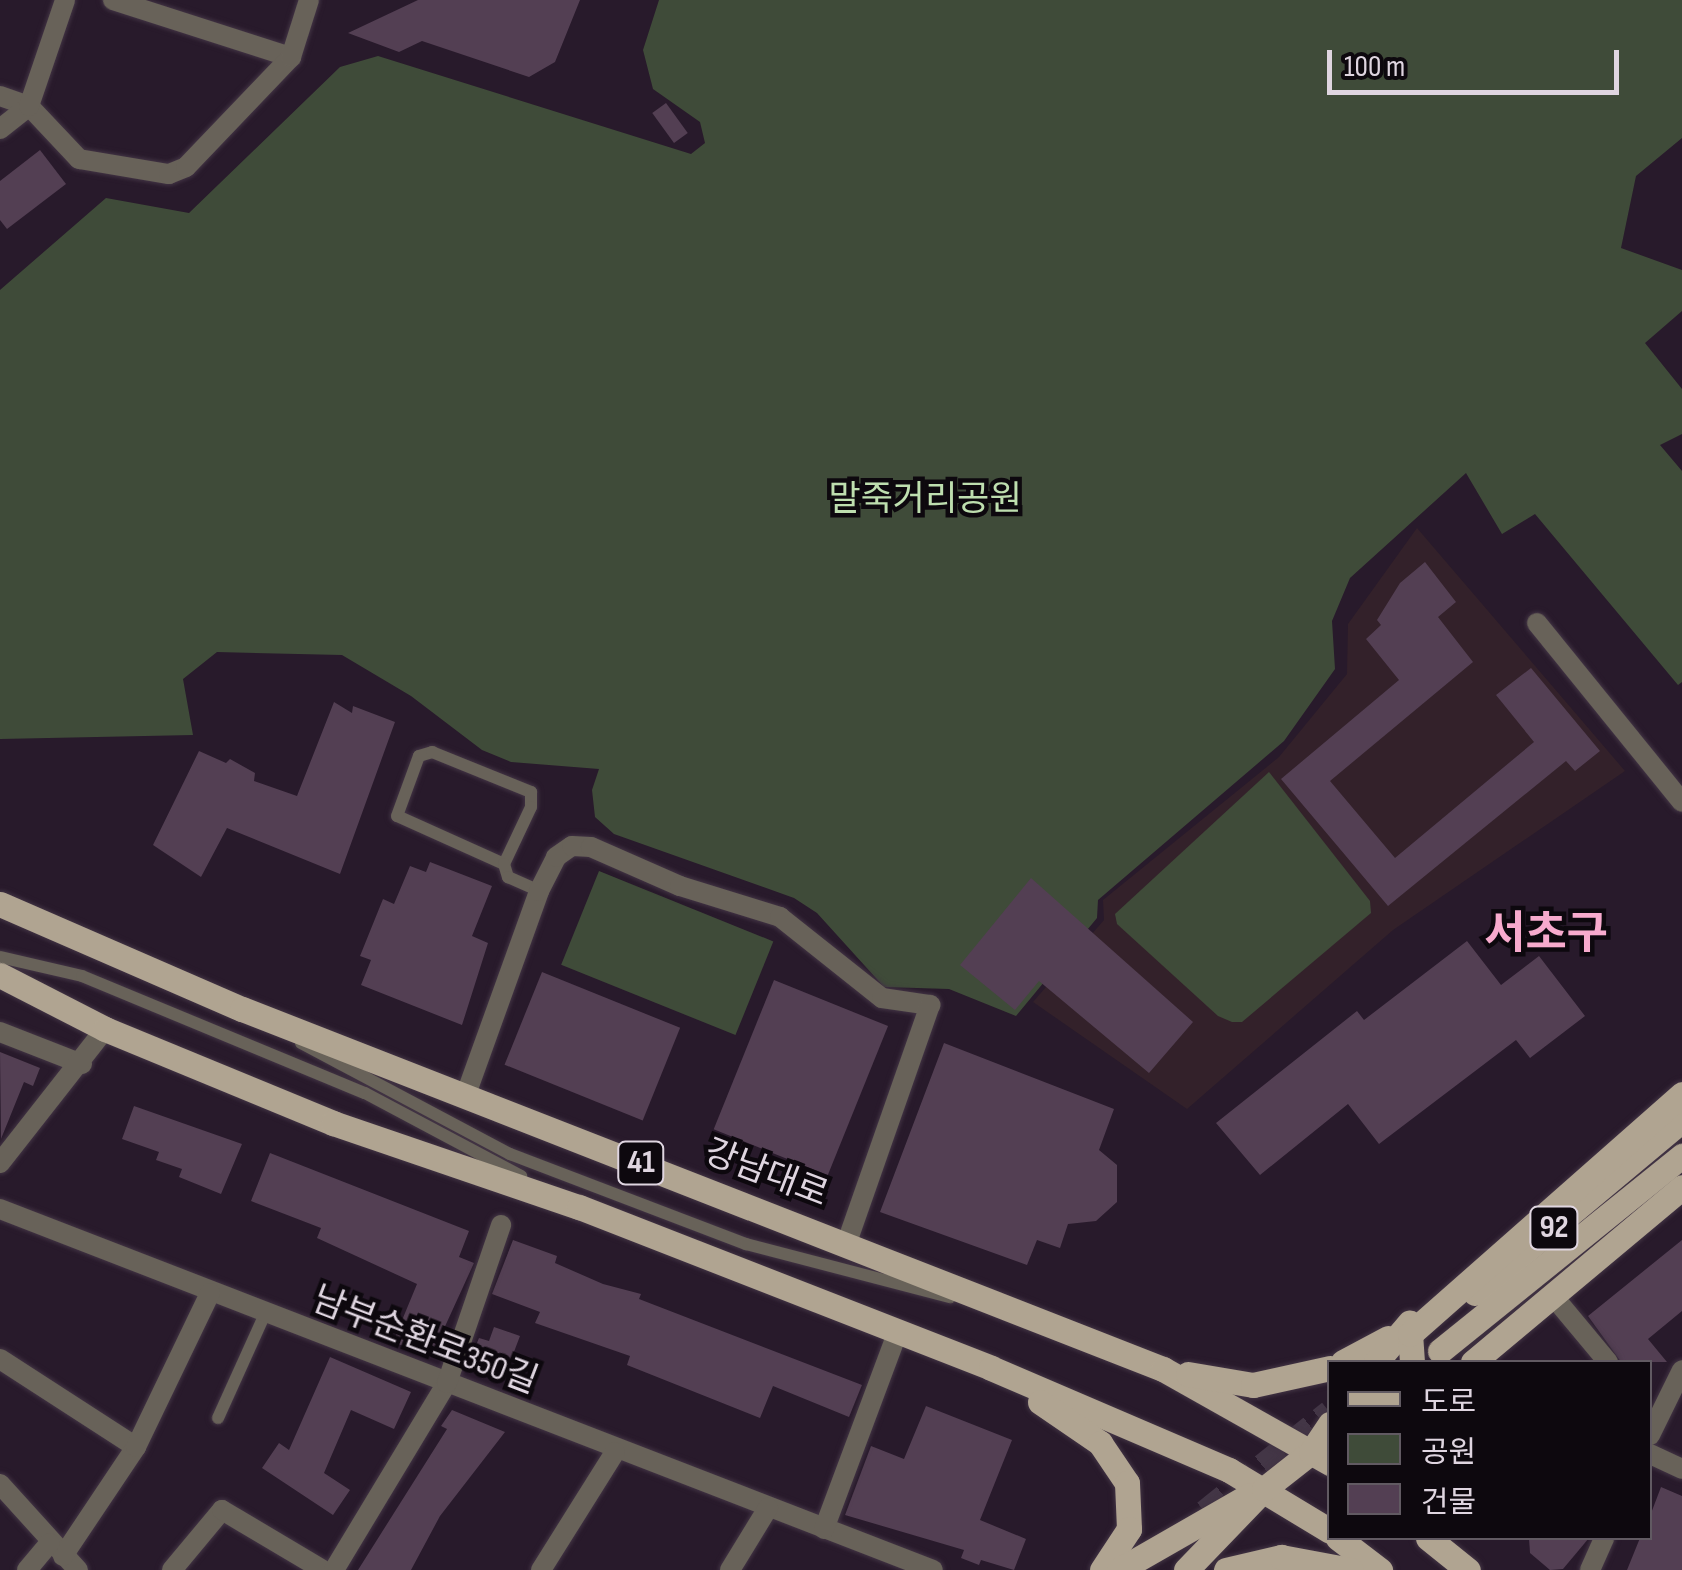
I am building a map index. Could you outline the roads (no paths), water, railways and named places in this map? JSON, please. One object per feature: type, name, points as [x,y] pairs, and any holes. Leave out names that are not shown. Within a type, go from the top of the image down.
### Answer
[{"type":"main road","name":"강남대로","points":[[0,904],[242,1009],[847,1242],[1163,1369],[1323,1454]]},
{"type":"main road","name":"41","points":[[0,975],[105,1029],[423,1157],[579,1206],[991,1368],[1264,1489],[1327,1529]]},
{"type":"main road","points":[[1347,1360],[1397,1333],[1682,1094]]},
{"type":"main road","name":"92","points":[[1682,1120],[1433,1343],[1682,1156]]},
{"type":"main road","points":[[1476,1360],[1682,1187]]},
{"type":"main road","points":[[1412,1360],[1410,1334],[1484,1263]]},
{"type":"main road","points":[[1377,1360],[1397,1333]]},
{"type":"main road","points":[[991,1368],[1100,1443],[1120,1468],[1132,1514],[1124,1542],[1102,1570]]},
{"type":"main road","points":[[1163,1369],[1253,1385],[1327,1369]]},
{"type":"main road","points":[[1118,1570],[1323,1454]]},
{"type":"main road","points":[[1186,1570],[1264,1489]]},
{"type":"main road","points":[[1341,1540],[1380,1570]]},
{"type":"main road","points":[[1430,1540],[1466,1569]]},
{"type":"main road","points":[[1453,1540],[1466,1569]]},
{"type":"main road","points":[[1226,1570],[1281,1557],[1351,1570]]},
{"type":"street","points":[[0,129],[29,106],[65,0]]},
{"type":"street","points":[[113,0],[291,57]]},
{"type":"street","points":[[0,96],[29,106],[78,159],[168,174],[186,167],[291,57],[309,0]]},
{"type":"street","points":[[1537,623],[1682,802]]},
{"type":"street","points":[[466,1097],[539,890],[556,858],[572,846],[591,847],[680,886],[780,918],[882,998],[930,1006],[847,1242]]},
{"type":"street","points":[[0,1163],[82,1064],[105,1029]]},
{"type":"street","points":[[0,1032],[82,1064]]},
{"type":"street","name":"남부순환로350길","points":[[0,1209],[615,1452],[933,1570]]},
{"type":"street","points":[[334,1570],[446,1383],[500,1225]]},
{"type":"street","points":[[27,1570],[64,1556],[136,1448],[210,1293]]},
{"type":"street","points":[[1553,1296],[1606,1360]]},
{"type":"street","points":[[824,1529],[898,1331]]},
{"type":"street","points":[[0,1359],[136,1448]]},
{"type":"street","points":[[1652,1422],[1682,1370]]},
{"type":"street","points":[[541,1570],[615,1452]]},
{"type":"street","points":[[1652,1455],[1682,1469]]},
{"type":"street","points":[[0,1484],[64,1556]]},
{"type":"street","points":[[730,1570],[768,1508]]},
{"type":"street","points":[[172,1570],[222,1510],[323,1570]]},
{"type":"street","points":[[1590,1570],[1603,1540]]},
{"type":"lane","points":[[504,864],[397,816],[426,751],[530,792],[532,807],[504,864],[508,877],[539,890]]},
{"type":"lane","points":[[0,957],[82,976],[364,1093],[579,1206]]},
{"type":"lane","points":[[242,1009],[510,1154],[746,1244],[1040,1319]]},
{"type":"lane","points":[[218,1418],[265,1314]]},
{"type":"tunnel","points":[[1205,1512],[1327,1414]]},
{"type":"district","name":"서초구","points":[[1546,935]]},
{"type":"park label","name":"말죽거리공원","points":[[925,500]]}]
